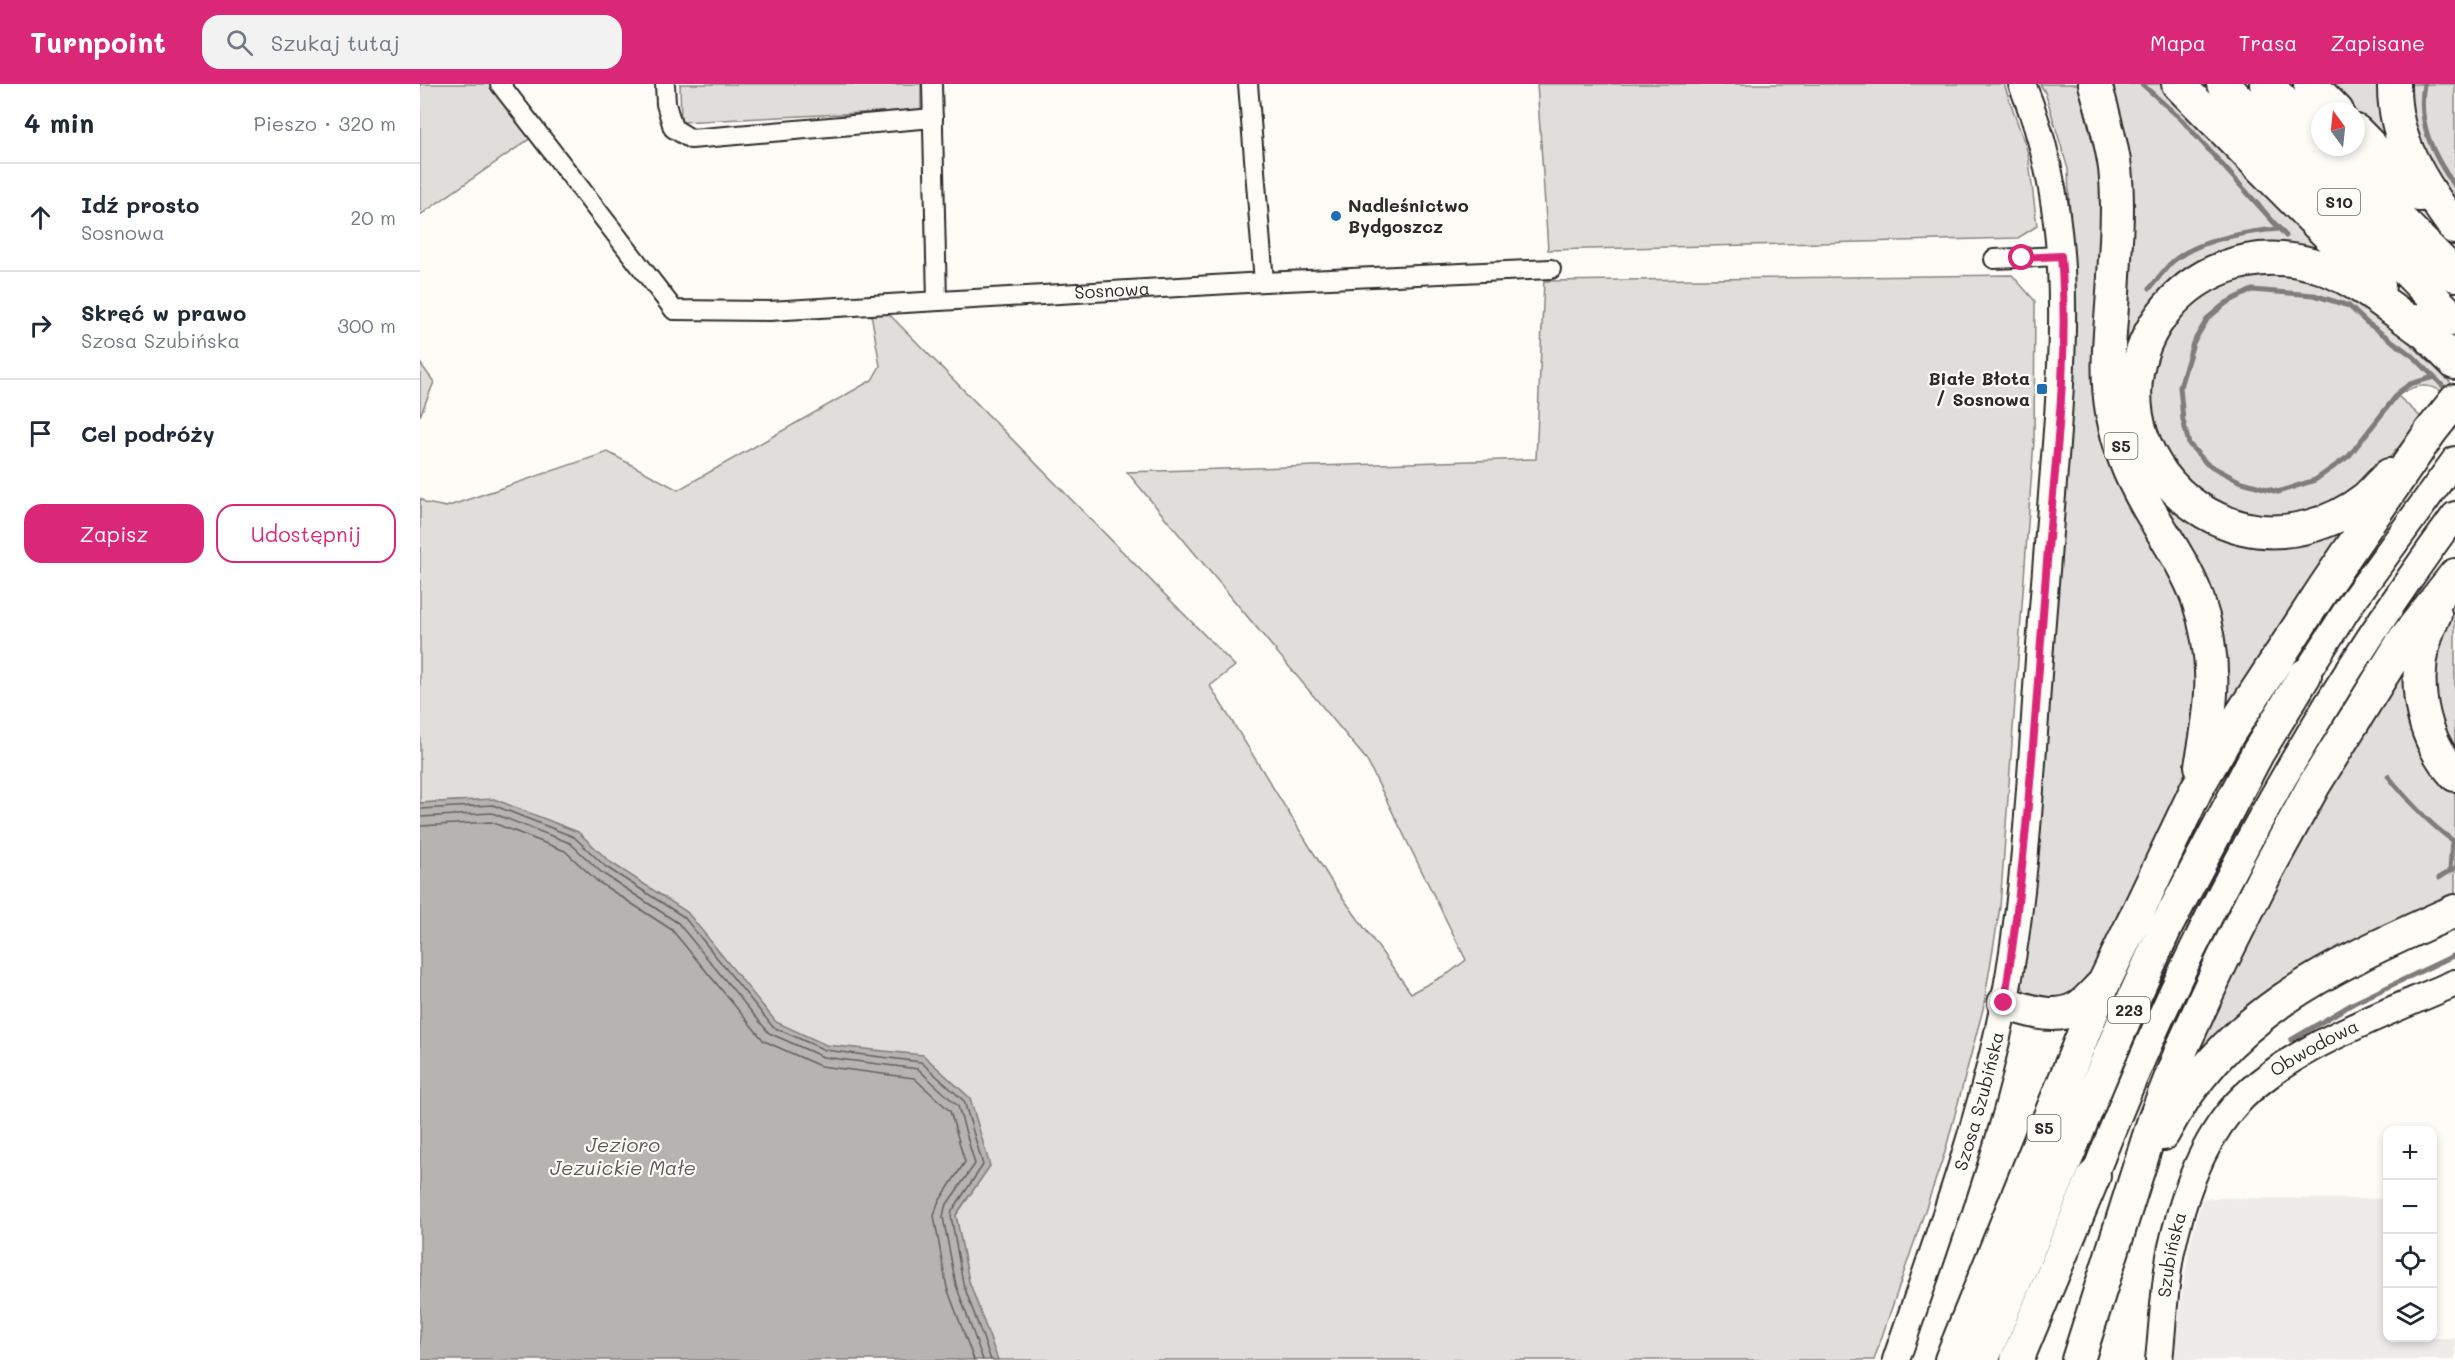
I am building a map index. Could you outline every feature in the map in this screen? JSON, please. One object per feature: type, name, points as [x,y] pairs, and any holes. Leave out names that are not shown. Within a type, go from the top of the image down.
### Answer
[{"type":"highway","name":"S5","points":[[1952,1360],[2104,983],[2196,790],[2210,717],[2212,664],[2196,596],[2180,561],[2135,485],[2122,451],[2112,411],[2109,372],[2117,223],[2115,170],[2109,133],[2095,84]]},
{"type":"highway","points":[[2178,84],[2455,363]]},
{"type":"highway","name":"S10","points":[[2223,84],[2455,320]]},
{"type":"highway","points":[[2266,84],[2311,129]]},
{"type":"highway","points":[[2310,84],[2328,102]]},
{"type":"highway","points":[[2394,84],[2394,102],[2400,132],[2416,173],[2455,230]]},
{"type":"highway","points":[[2365,140],[2455,230]]},
{"type":"highway","name":"S10","points":[[2337,156],[2455,275]]},
{"type":"highway","points":[[2427,334],[2367,292],[2334,273],[2312,264],[2280,258],[2254,259],[2228,265],[2206,275],[2181,294],[2159,317],[2145,343],[2136,375],[2135,404],[2141,433],[2152,460],[2174,490],[2195,508],[2224,523],[2258,531],[2293,531],[2339,514],[2366,498],[2444,414]]},
{"type":"highway","points":[[2196,790],[2229,733],[2325,586],[2444,414]]},
{"type":"highway","points":[[2455,575],[2430,623],[2421,655],[2419,691],[2425,723],[2437,750],[2455,775]]},
{"type":"highway","points":[[2078,1360],[2154,1120],[2183,1046],[2268,869],[2314,785],[2404,640],[2455,575]]},
{"type":"highway","name":"223","points":[[1982,1360],[2129,1009],[2165,929],[2252,764],[2305,675]]},
{"type":"highway","points":[[2126,1206],[2167,1128],[2202,1074],[2247,1026],[2283,999],[2338,966],[2455,911]]},
{"type":"highway","points":[[2004,1003],[2044,1014],[2061,1013],[2078,1008],[2104,983]]},
{"type":"highway","name":"223","points":[[2017,1360],[2094,1176]]},
{"type":"street","name":"Sosnowa","points":[[500,84],[674,310],[769,310],[1264,282],[1551,269]]},
{"type":"street","points":[[665,84],[666,104],[673,128],[691,139],[933,118]]},
{"type":"street","points":[[932,84],[937,302]]},
{"type":"street","points":[[1248,84],[1264,282]]},
{"type":"street","name":"Szosa Szubińska","points":[[1896,1360],[1960,1171],[1987,1077],[2004,1003],[2026,837],[2062,376],[2064,293],[2054,196],[2041,138],[2022,84]]},
{"type":"street","points":[[1994,259],[2061,256]]},
{"type":"street","name":"223","points":[[2305,675],[2352,602],[2455,460]]},
{"type":"street","name":"223","points":[[2094,1176],[2121,1107],[2172,993],[2242,852],[2332,695],[2379,623],[2455,515]]},
{"type":"street","name":"Obwodowa","points":[[2203,1152],[2231,1110],[2274,1071],[2330,1038],[2455,983]]},
{"type":"street","name":"Szubińska","points":[[2159,1360],[2171,1253],[2185,1195],[2203,1152]]},
{"type":"shaded area","points":[[420,84],[500,84],[538,133],[420,215]]},
{"type":"shaded area","points":[[680,84],[921,84],[921,110],[681,122]]},
{"type":"shaded area","points":[[1537,84],[2004,84],[2028,153],[2037,226],[2018,238],[1548,250]]},
{"type":"shaded area","points":[[2040,84],[2087,84],[2103,164],[2099,306],[2189,606],[2206,676],[2190,762],[2090,977],[2081,992],[2055,1004],[2026,994],[2017,975],[2071,246],[2068,169],[2045,92]]},
{"type":"shaded area","points":[[2106,84],[2167,84],[2346,268],[2202,267],[2126,389],[2191,517],[2360,514],[2222,731],[2225,689],[2128,446]]},
{"type":"shaded area","points":[[2326,84],[2384,84],[2403,162],[2365,123],[2365,102],[2344,102]]},
{"type":"shaded area","points":[[2405,84],[2455,84],[2455,203],[2417,147]]},
{"type":"shaded area","points":[[2278,268],[2349,292],[2372,307],[2451,383],[2443,392],[2431,387],[2420,386],[2409,389],[2398,396],[2423,419],[2364,487],[2321,514],[2247,521],[2181,485],[2147,418],[2156,344],[2205,287]]},
{"type":"shaded area","points":[[2012,275],[2035,301],[2034,441],[2000,907],[1983,1009],[1945,1152],[1874,1360],[980,1360],[956,1215],[968,1198],[792,1042],[459,801],[420,803],[420,498],[426,503],[446,507],[608,452],[678,490],[872,380],[880,366],[871,313],[887,312],[1235,666],[1210,686],[1333,884],[1411,993],[1449,973],[1466,960],[1366,759],[1127,472],[1536,459],[1544,281]]},
{"type":"shaded area","points":[[420,363],[434,382],[420,416]]},
{"type":"shaded area","points":[[2455,598],[2455,760],[2438,732],[2434,649]]},
{"type":"shaded area","points":[[2402,660],[2449,786],[2455,791],[2455,901],[2321,962],[2175,1095],[2266,893]]},
{"type":"shaded area","points":[[2202,1198],[2383,1199],[2383,1342],[2437,1342],[2437,1338],[2455,1338],[2455,1360],[2173,1360],[2189,1248]]},
{"type":"water","name":"Jezioro Jezuickie Małe","points":[[494,799],[578,832],[610,862],[687,912],[776,1022],[826,1045],[923,1055],[970,1098],[990,1166],[956,1215],[969,1281],[998,1360],[420,1360],[420,803]]},
{"type":"waterway","points":[[2142,84],[2182,120],[2286,236]]},
{"type":"waterway","points":[[2424,84],[2422,98],[2425,126],[2434,151],[2455,186]]},
{"type":"waterway","points":[[2150,288],[2171,263],[2194,248],[2223,238],[2280,229]]},
{"type":"waterway","points":[[2434,377],[2410,384],[2400,391],[2349,456],[2315,480],[2278,492],[2239,481],[2207,464],[2189,444],[2183,420],[2180,387],[2193,343],[2208,318],[2226,303],[2252,290],[2314,295],[2349,306],[2366,322],[2414,357],[2451,394]]},
{"type":"waterway","points":[[2388,776],[2418,811],[2452,840],[2450,870]]},
{"type":"waterway","points":[[2439,878],[2455,868]]},
{"type":"waterway","points":[[2291,1040],[2354,1003],[2455,955]]},
{"type":"place","name":"Nadleśnictwo Bydgoszcz","points":[[1336,216]]},
{"type":"place","name":"Białe Błota / Sosnowa","points":[[2042,389]]},
{"type":"route","points":[[2004,1003],[2013,951],[2026,837],[2062,376],[2064,293],[2061,256],[2022,258]]}]
